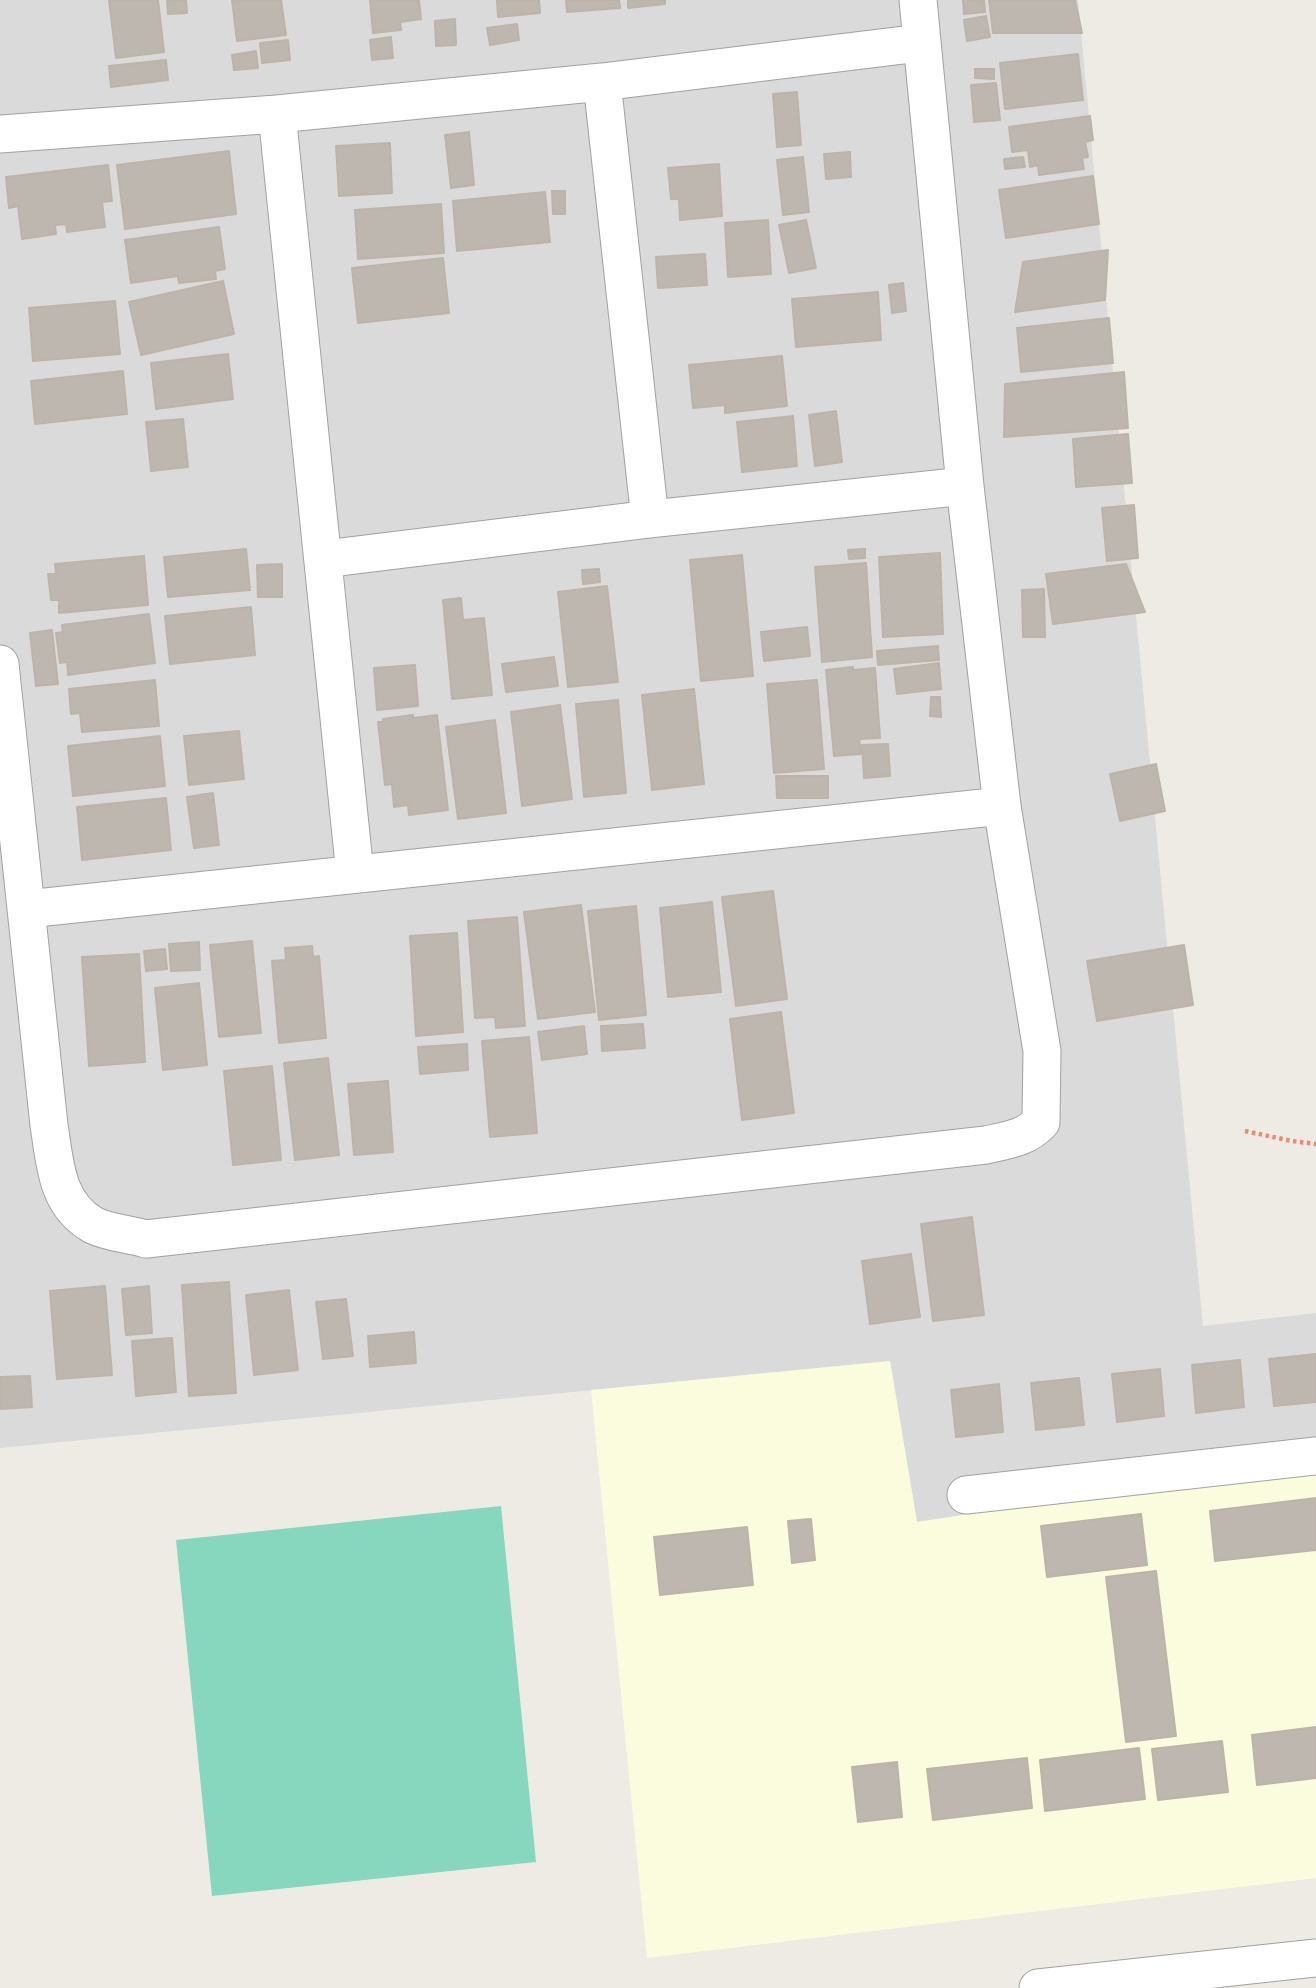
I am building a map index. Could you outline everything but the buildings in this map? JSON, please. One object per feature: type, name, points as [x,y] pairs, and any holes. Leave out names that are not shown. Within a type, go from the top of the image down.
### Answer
[{"type":"street","points":[[0,664],[57,1181],[73,1209],[95,1226],[146,1238],[160,1237],[986,1145],[1020,1138],[1032,1131],[1041,1122],[1042,1051],[1002,806],[965,486],[920,43],[918,0]]},
{"type":"street","points":[[0,134],[277,114],[601,82],[920,43]]},
{"type":"street","points":[[601,82],[650,519]]},
{"type":"street","points":[[277,114],[355,874]]},
{"type":"street","points":[[324,559],[650,519],[965,486]]},
{"type":"street","points":[[27,909],[1002,806]]},
{"type":"street","points":[[966,1495],[1316,1455]]},
{"type":"street","points":[[1038,1988],[1316,1958]]},
{"type":"path","points":[[1245,1131],[1316,1144]]},
{"type":"shaded area","points":[[0,0],[1078,0],[1203,1326],[1316,1313],[1316,1462],[917,1522],[890,1361],[0,1448]]},
{"type":"shaded area","points":[[890,1361],[917,1522],[1316,1462],[1316,1878],[647,1958],[591,1390]]},
{"type":"green space","points":[[501,1506],[536,1862],[212,1896],[176,1540]]}]
